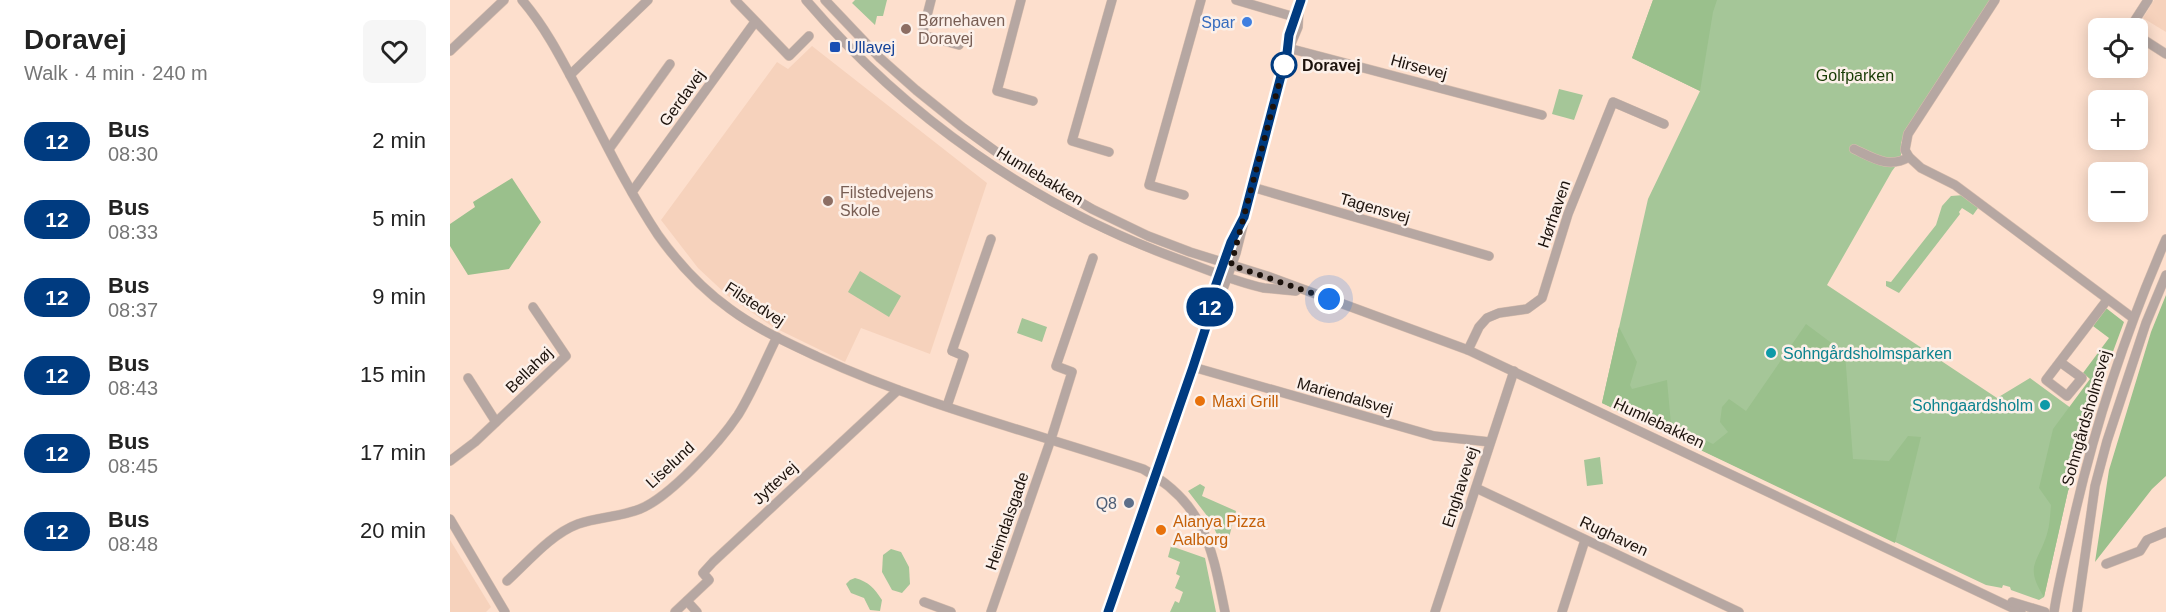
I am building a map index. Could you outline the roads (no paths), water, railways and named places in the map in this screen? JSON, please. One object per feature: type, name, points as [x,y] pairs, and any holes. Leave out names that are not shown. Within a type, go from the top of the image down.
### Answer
[{"type":"street","points":[[450,51],[504,0]]},
{"type":"street","name":"Filstedvej","points":[[522,0],[541,22],[632,192],[659,236],[677,260],[732,311],[777,337],[836,365],[898,390],[1143,469],[1156,476],[1178,494],[1204,530],[1213,553],[1225,612]]},
{"type":"street","points":[[570,75],[648,0]]},
{"type":"street","points":[[735,0],[789,56],[809,36]]},
{"type":"street","name":"Humlebakken","points":[[806,0],[829,27],[881,78],[950,136],[990,165],[1073,214],[1150,248],[1223,275],[1263,288],[1307,292]]},
{"type":"street","name":"Humlebakken","points":[[825,0],[880,58],[916,90],[1002,156],[1092,209],[1148,236],[1468,350],[2021,612]]},
{"type":"street","points":[[931,0],[922,35],[959,45]]},
{"type":"street","points":[[1021,0],[997,91],[1033,101]]},
{"type":"street","points":[[1109,152],[1072,141],[1112,0]]},
{"type":"street","points":[[1184,195],[1149,186],[1201,0]]},
{"type":"street","points":[[1108,612],[1193,367],[1207,324],[1211,301],[1227,264],[1231,242],[1244,217],[1288,50],[1298,27],[1298,11],[1236,0]]},
{"type":"street","points":[[1995,0],[1908,134],[1905,150],[1921,168],[1955,185],[2133,318]]},
{"type":"street","points":[[2136,18],[2148,0]]},
{"type":"street","name":"Gerdavej","points":[[632,192],[755,22]]},
{"type":"street","points":[[2148,42],[2166,54]]},
{"type":"street","name":"Hirsevej","points":[[1288,50],[1542,114]]},
{"type":"street","points":[[609,149],[670,64]]},
{"type":"street","name":"Hørhaven","points":[[1468,350],[1479,327],[1487,318],[1499,313],[1527,309],[1542,298],[1568,214],[1613,102],[1664,124]]},
{"type":"street","points":[[1854,149],[1881,162],[1891,164],[1909,157]]},
{"type":"street","name":"Tagensvej","points":[[1252,187],[1489,256]]},
{"type":"street","name":"Sohngårdsholmsvej","points":[[2054,612],[2094,437],[2133,318],[2166,238]]},
{"type":"street","points":[[947,406],[964,356],[952,351],[991,239]]},
{"type":"street","name":"Heimdalsgade","points":[[991,612],[1072,372],[1056,366],[1093,258]]},
{"type":"street","name":"Sohngårdsholmsvej","points":[[2076,611],[2096,486],[2108,441],[2146,323],[2166,275]]},
{"type":"street","points":[[2060,362],[2107,300]]},
{"type":"street","name":"Bellahøj","points":[[450,461],[475,442],[566,356],[533,307]]},
{"type":"street","name":"Liselund","points":[[507,581],[567,529],[588,521],[640,509],[678,481],[738,415],[777,337]]},
{"type":"street","name":"Mariendalsvej","points":[[1193,367],[1434,436],[1490,442]]},
{"type":"street","name":"Enghavevej","points":[[1436,612],[1514,371]]},
{"type":"street","points":[[468,378],[496,422]]},
{"type":"street","name":"Jyttevej","points":[[675,612],[709,580],[703,573],[712,562],[898,390]]},
{"type":"street","name":"Rughaven","points":[[1476,488],[1585,540],[1718,608],[1739,612]]},
{"type":"street","points":[[450,519],[505,612]]},
{"type":"street","points":[[2106,564],[2140,551],[2147,540],[2166,532]]},
{"type":"street","points":[[1563,612],[1585,540]]},
{"type":"street","name":"Humlebakken","points":[[1992,597],[2045,612]]},
{"type":"street","points":[[687,601],[697,612]]},
{"type":"street","points":[[924,602],[951,612]]},
{"type":"place","name":"Spar","points":[[1247,22]]},
{"type":"place","name":"Børnehaven Doravej","points":[[906,29]]},
{"type":"place","name":"Ullavej","points":[[835,47]]},
{"type":"place","name":"Doravej","points":[[1284,65]]},
{"type":"place","name":"Filstedvejens Skole","points":[[828,201]]},
{"type":"place","name":"Sohngårdsholmsparken","points":[[1771,353]]},
{"type":"place","name":"Maxi Grill","points":[[1200,401]]},
{"type":"place","name":"Sohngaardsholm","points":[[2045,405]]},
{"type":"place","name":"Q8","points":[[1129,503]]},
{"type":"place","name":"Alanya Pizza Aalborg","points":[[1161,530]]},
{"type":"park label","name":"Golfparken","points":[[1855,75]]}]
